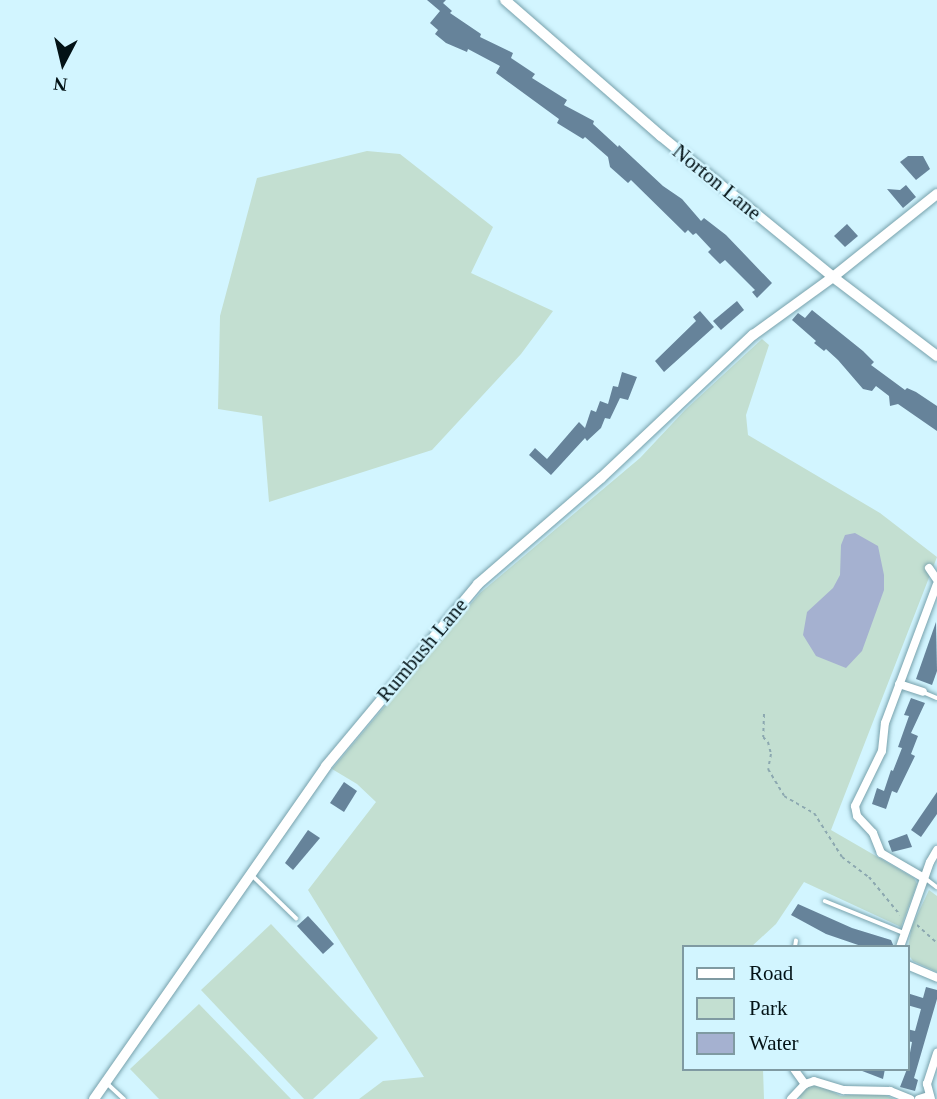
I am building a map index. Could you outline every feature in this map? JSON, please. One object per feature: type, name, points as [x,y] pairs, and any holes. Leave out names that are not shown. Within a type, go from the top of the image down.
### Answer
[{"type":"street","name":"Norton Lane","points":[[505,0],[576,64],[833,277],[937,356]]},
{"type":"street","name":"Rumbush Lane","points":[[94,1099],[326,766],[478,584],[601,478],[752,335],[833,277],[937,194]]},
{"type":"street","points":[[924,878],[881,853],[873,833],[857,816],[855,806],[882,751],[885,723],[937,582],[929,568]]},
{"type":"street","points":[[899,684],[923,692]]},
{"type":"street","points":[[901,945],[924,878],[937,850]]},
{"type":"street","points":[[909,966],[937,978]]},
{"type":"street","points":[[919,1099],[930,1098],[927,1084],[937,1053]]},
{"type":"street","points":[[795,1071],[805,1084]]},
{"type":"street","points":[[793,1098],[805,1084],[822,1081],[851,1091],[874,1088],[910,1099]]},
{"type":"lane","points":[[923,692],[937,698]]},
{"type":"lane","points":[[251,873],[296,918]]},
{"type":"lane","points":[[924,878],[937,887]]},
{"type":"lane","points":[[825,901],[904,933]]},
{"type":"lane","points":[[795,945],[796,941]]},
{"type":"lane","points":[[106,1082],[124,1099]]},
{"type":"path","points":[[764,714],[763,737],[768,742],[771,754],[768,769],[783,796],[814,813],[842,857],[869,877],[899,915],[909,919],[937,943]]},
{"type":"green space","points":[[367,151],[400,154],[493,227],[471,273],[553,311],[521,354],[432,450],[269,502],[262,416],[218,409],[220,316],[257,178]]},
{"type":"green space","points":[[762,339],[769,345],[746,415],[748,435],[880,513],[937,557],[831,830],[914,878],[917,884],[901,927],[804,882],[776,924],[753,945],[682,945],[682,1071],[763,1071],[764,1099],[359,1099],[383,1081],[424,1077],[308,890],[376,802],[357,784],[332,769],[480,593],[640,458],[686,409]]},
{"type":"green space","points":[[929,890],[937,896],[937,972],[913,961],[909,956],[912,926]]},
{"type":"green space","points":[[271,924],[378,1038],[313,1099],[304,1099],[201,990]]},
{"type":"green space","points":[[199,1004],[291,1099],[159,1099],[130,1069]]},
{"type":"green space","points":[[819,1085],[841,1096],[878,1092],[894,1099],[801,1099],[798,1096],[808,1086]]},
{"type":"water","points":[[855,533],[878,546],[884,590],[862,651],[846,668],[816,656],[803,635],[807,612],[833,588],[840,575],[841,545],[845,535]]},
{"type":"building","points":[[427,0],[446,0],[443,3],[452,11],[450,13],[481,34],[480,37],[513,53],[511,58],[535,74],[532,78],[567,100],[564,105],[594,121],[593,124],[618,147],[619,145],[663,186],[682,199],[701,221],[704,218],[726,235],[772,283],[757,298],[752,292],[755,290],[725,260],[720,264],[708,252],[711,249],[696,233],[693,235],[688,230],[685,233],[631,180],[628,183],[610,167],[608,157],[585,137],[583,139],[557,123],[559,119],[496,73],[500,66],[468,49],[467,52],[446,43],[435,34],[438,30],[430,23],[440,11]]},
{"type":"building","points":[[908,156],[923,156],[930,169],[916,180],[900,162]]},
{"type":"building","points":[[906,185],[916,197],[903,208],[887,189],[900,190]]},
{"type":"building","points":[[847,224],[858,236],[845,247],[834,236]]},
{"type":"building","points":[[737,301],[744,310],[721,330],[713,321]]},
{"type":"building","points":[[812,310],[863,351],[874,362],[871,365],[905,390],[907,388],[916,392],[937,406],[937,431],[898,404],[890,406],[889,396],[876,386],[872,391],[863,389],[838,360],[814,343],[816,341],[792,320],[798,313],[805,318]]},
{"type":"building","points":[[700,311],[714,327],[664,372],[655,361],[696,321],[693,317]]},
{"type":"building","points":[[622,372],[637,377],[628,400],[620,398],[610,419],[605,418],[601,428],[587,441],[585,438],[551,475],[529,455],[535,448],[547,459],[579,422],[585,428],[591,410],[596,412],[600,401],[608,404],[613,386],[618,387]]},
{"type":"building","points":[[936,622],[937,671],[932,685],[916,679]]},
{"type":"building","points":[[911,698],[925,703],[911,733],[918,736],[911,754],[915,756],[897,793],[892,791],[886,809],[872,804],[877,788],[884,791],[902,748],[898,747],[909,716],[904,715]]},
{"type":"building","points":[[344,782],[357,791],[344,812],[330,803]]},
{"type":"building","points":[[937,792],[937,814],[921,837],[911,830]]},
{"type":"building","points":[[308,830],[320,838],[293,870],[285,863]]},
{"type":"building","points":[[907,834],[912,847],[892,852],[888,841]]},
{"type":"building","points":[[798,904],[852,928],[891,940],[893,945],[858,945],[826,934],[791,915]]},
{"type":"building","points":[[308,916],[334,944],[323,954],[297,926]]},
{"type":"building","points":[[926,987],[937,990],[937,999],[914,1078],[918,1080],[915,1091],[900,1087],[906,1071],[909,1071],[912,1042],[909,1041],[909,1030],[915,1031],[921,1009],[909,1006],[909,994],[923,998]]},
{"type":"building","points":[[862,1071],[885,1071],[883,1079]]}]
